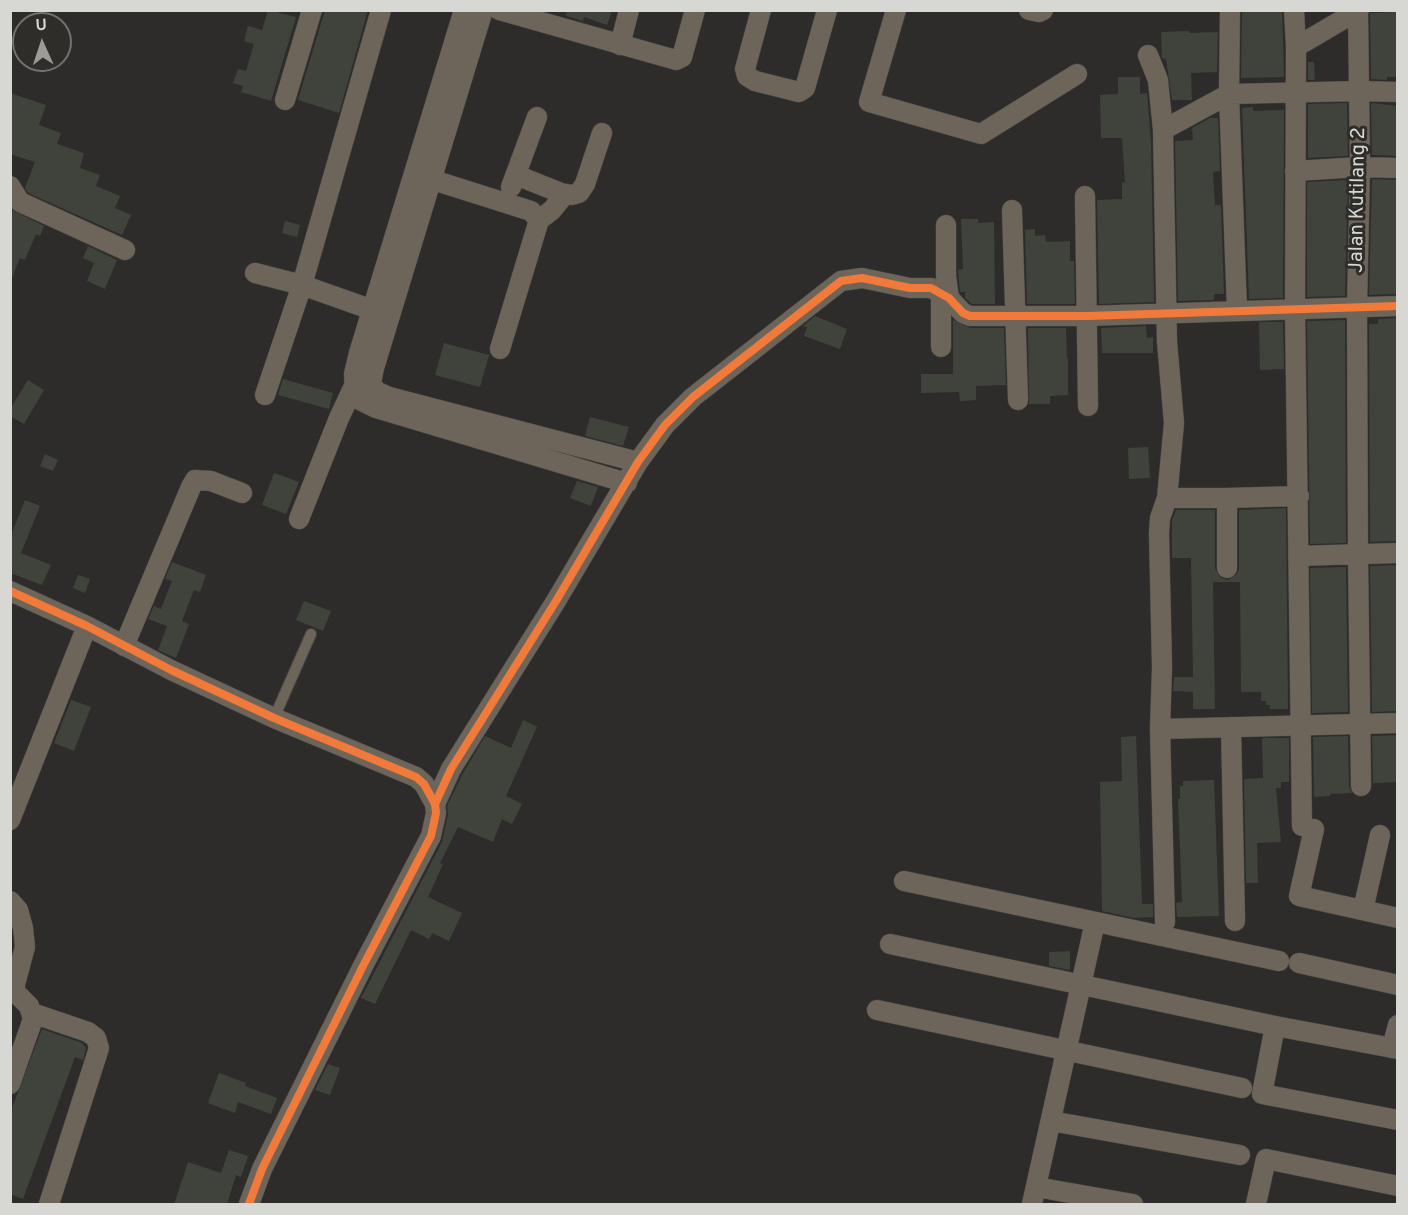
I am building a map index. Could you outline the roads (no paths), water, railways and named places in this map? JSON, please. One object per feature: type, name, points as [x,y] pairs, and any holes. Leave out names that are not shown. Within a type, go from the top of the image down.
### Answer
[{"type":"street","points":[[285,100],[312,10]]},
{"type":"street","points":[[265,395],[302,285],[381,10]]},
{"type":"street","points":[[363,385],[356,363],[464,10]]},
{"type":"street","points":[[299,519],[363,385],[374,368],[483,10]]},
{"type":"street","points":[[499,10],[561,20],[620,45],[672,60],[682,57],[695,10]]},
{"type":"street","points":[[620,45],[629,10]]},
{"type":"street","points":[[761,10],[745,69],[747,76],[755,81],[799,92],[805,88],[827,10]]},
{"type":"street","points":[[896,10],[869,102],[981,134],[1077,74]]},
{"type":"street","points":[[1029,10],[1039,12],[1042,10]]},
{"type":"street","points":[[1230,10],[1230,94],[1237,310]]},
{"type":"street","points":[[1294,10],[1300,726],[1308,827],[1299,896],[1398,918]]},
{"type":"street","points":[[1296,47],[1358,11]]},
{"type":"street","name":"Jalan Kutilang 2","points":[[1358,11],[1360,167],[1357,308],[1361,786]]},
{"type":"street","points":[[1148,55],[1158,80],[1163,130],[1166,312],[1174,423],[1167,498],[1160,518],[1159,533],[1162,667],[1160,729],[1165,922]]},
{"type":"street","points":[[1163,130],[1230,94],[1398,92]]},
{"type":"street","points":[[505,202],[537,117]]},
{"type":"street","points":[[516,175],[565,194],[579,193],[585,184],[602,133]]},
{"type":"street","points":[[1295,171],[1360,167],[1398,168]]},
{"type":"street","points":[[433,180],[531,211],[539,220]]},
{"type":"street","points":[[10,186],[20,202],[125,250]]},
{"type":"street","points":[[500,349],[539,220],[552,210],[565,194]]},
{"type":"street","points":[[1085,195],[1088,406]]},
{"type":"street","points":[[1012,210],[1018,400]]},
{"type":"street","points":[[941,347],[946,276],[946,225]]},
{"type":"street","points":[[255,273],[302,285],[391,317]]},
{"type":"street","points":[[435,804],[451,769],[556,601],[638,462],[665,425],[687,402],[841,281],[862,278],[910,288],[931,288],[945,295],[963,313],[970,316],[1088,316],[1398,306]]},
{"type":"street","points":[[363,385],[355,393],[360,400],[375,408],[455,422],[638,462]]},
{"type":"street","points":[[455,422],[627,483]]},
{"type":"street","points":[[124,646],[195,480],[211,481],[242,493]]},
{"type":"street","points":[[1167,498],[1299,496]]},
{"type":"street","points":[[1227,498],[1227,568]]},
{"type":"street","points":[[1298,556],[1398,553]]},
{"type":"street","points":[[10,591],[87,626],[274,718],[416,777],[424,784],[435,804],[436,813],[431,836],[364,964],[262,1169],[249,1204]]},
{"type":"street","points":[[10,820],[15,797],[87,626]]},
{"type":"street","points":[[1160,729],[1398,723]]},
{"type":"street","points":[[1231,727],[1235,921]]},
{"type":"street","points":[[1363,910],[1380,835]]},
{"type":"street","points":[[904,881],[1279,961]]},
{"type":"street","points":[[10,901],[18,910],[25,947],[14,995],[32,1012],[88,1032],[96,1038],[99,1048],[49,1204]]},
{"type":"street","points":[[1095,922],[1034,1196],[1132,1204]]},
{"type":"street","points":[[890,944],[1275,1026],[1395,1048],[1398,1025]]},
{"type":"street","points":[[1299,963],[1398,985]]},
{"type":"street","points":[[877,1010],[1242,1088]]},
{"type":"street","points":[[10,1084],[33,1019],[32,1012]]},
{"type":"street","points":[[1275,1026],[1262,1094],[1398,1120]]},
{"type":"street","points":[[1051,1121],[1240,1155]]},
{"type":"street","points":[[1256,1204],[1266,1159],[1398,1186]]},
{"type":"lane","points":[[274,718],[311,634]]}]
